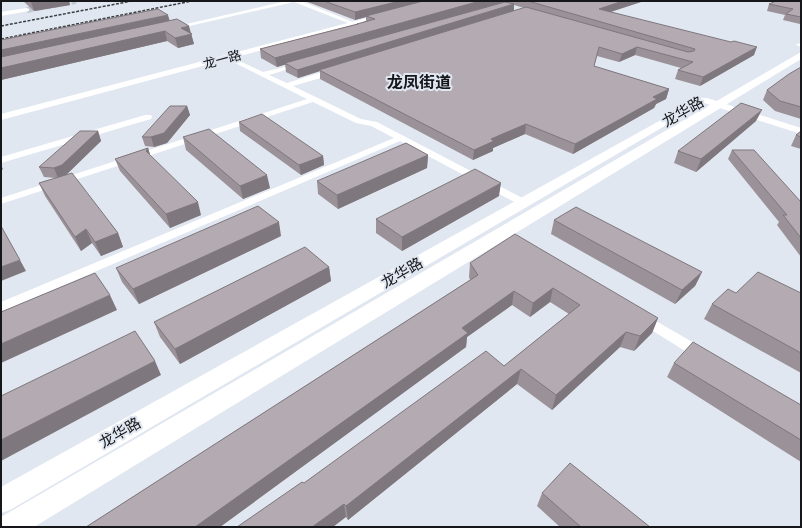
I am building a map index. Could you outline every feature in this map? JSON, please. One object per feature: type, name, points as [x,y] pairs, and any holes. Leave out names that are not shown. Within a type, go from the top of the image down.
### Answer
[{"type":"main road","points":[[9,527],[500,234],[800,47]]},
{"type":"main road","name":"龙华路","points":[[1,501],[500,234],[524,203],[711,102]]},
{"type":"street","points":[[162,30],[294,1],[355,24]]},
{"type":"street","points":[[1,14],[27,10]]},
{"type":"street","name":"龙一路","points":[[1,117],[391,14]]},
{"type":"street","points":[[227,57],[359,121],[374,124],[524,203]]},
{"type":"street","points":[[263,74],[308,62]]},
{"type":"street","points":[[286,86],[338,70]]},
{"type":"street","points":[[1,201],[314,99]]},
{"type":"street","points":[[711,102],[801,130]]},
{"type":"street","points":[[1,160],[148,117]]},
{"type":"street","points":[[1,307],[401,138]]},
{"type":"street","points":[[630,312],[712,360]]},
{"type":"building","points":[[324,1],[400,1],[355,12]]},
{"type":"building","points":[[423,1],[480,1],[275,58],[260,49],[375,19],[366,16]]},
{"type":"building","points":[[528,1],[623,1],[599,9],[731,42],[734,41],[757,47],[703,77],[678,70],[693,62],[637,47],[622,54],[599,47],[594,66],[669,89],[653,97],[657,99],[575,144],[526,124],[491,139],[494,141],[474,150],[319,70],[526,7],[688,52],[694,51],[695,49]]},
{"type":"building","points":[[776,1],[801,1],[801,17],[786,14],[793,9],[769,4]]},
{"type":"building","points":[[505,2],[514,4],[297,70],[285,63]]},
{"type":"building","points":[[158,9],[168,15],[1,50],[1,40]]},
{"type":"building","points":[[177,19],[189,26],[181,28],[192,34],[175,38],[165,31],[1,68],[1,57]]},
{"type":"building","points":[[801,67],[801,107],[780,101],[767,90],[789,74]]},
{"type":"building","points":[[741,103],[762,110],[701,159],[678,151]]},
{"type":"building","points":[[170,106],[187,106],[164,133],[151,137],[142,137]]},
{"type":"building","points":[[262,114],[323,156],[299,165],[239,122]]},
{"type":"building","points":[[209,129],[267,175],[240,186],[183,137]]},
{"type":"building","points":[[80,131],[98,131],[62,165],[54,168],[39,167]]},
{"type":"building","points":[[801,131],[801,137],[796,135]]},
{"type":"building","points":[[406,143],[428,155],[337,195],[317,181]]},
{"type":"building","points":[[148,148],[146,151],[198,202],[166,214],[115,159]]},
{"type":"building","points":[[732,150],[754,150],[801,202],[801,238],[783,215],[787,215]]},
{"type":"building","points":[[475,169],[501,183],[402,237],[376,219]]},
{"type":"building","points":[[72,173],[118,233],[95,242],[86,229],[75,237],[39,183]]},
{"type":"building","points":[[258,206],[279,222],[133,289],[116,268]]},
{"type":"building","points":[[576,207],[702,272],[682,290],[554,220]]},
{"type":"building","points":[[1,226],[20,260],[1,267]]},
{"type":"building","points":[[515,234],[658,318],[640,336],[626,332],[556,395],[521,369],[346,506],[344,504],[312,527],[237,527],[302,482],[304,483],[486,351],[504,366],[580,305],[553,288],[533,303],[514,291],[462,328],[468,333],[195,527],[86,527],[478,275],[470,263]]},
{"type":"building","points":[[305,247],[329,267],[175,349],[154,322]]},
{"type":"building","points":[[758,272],[801,293],[801,353],[712,304],[728,289],[736,293]]},
{"type":"building","points":[[95,273],[110,295],[1,344],[1,312]]},
{"type":"building","points":[[135,331],[155,361],[1,440],[1,396]]},
{"type":"building","points":[[693,342],[801,405],[801,440],[674,363]]},
{"type":"building","points":[[570,463],[650,527],[581,527],[542,493]]},
{"type":"tunnel","points":[[27,10],[76,1]]},
{"type":"railway","points":[[1,26],[132,1]]},
{"type":"railway","points":[[1,39],[192,1]]},
{"type":"district","name":"龙凤街道","points":[[419,82]]}]
